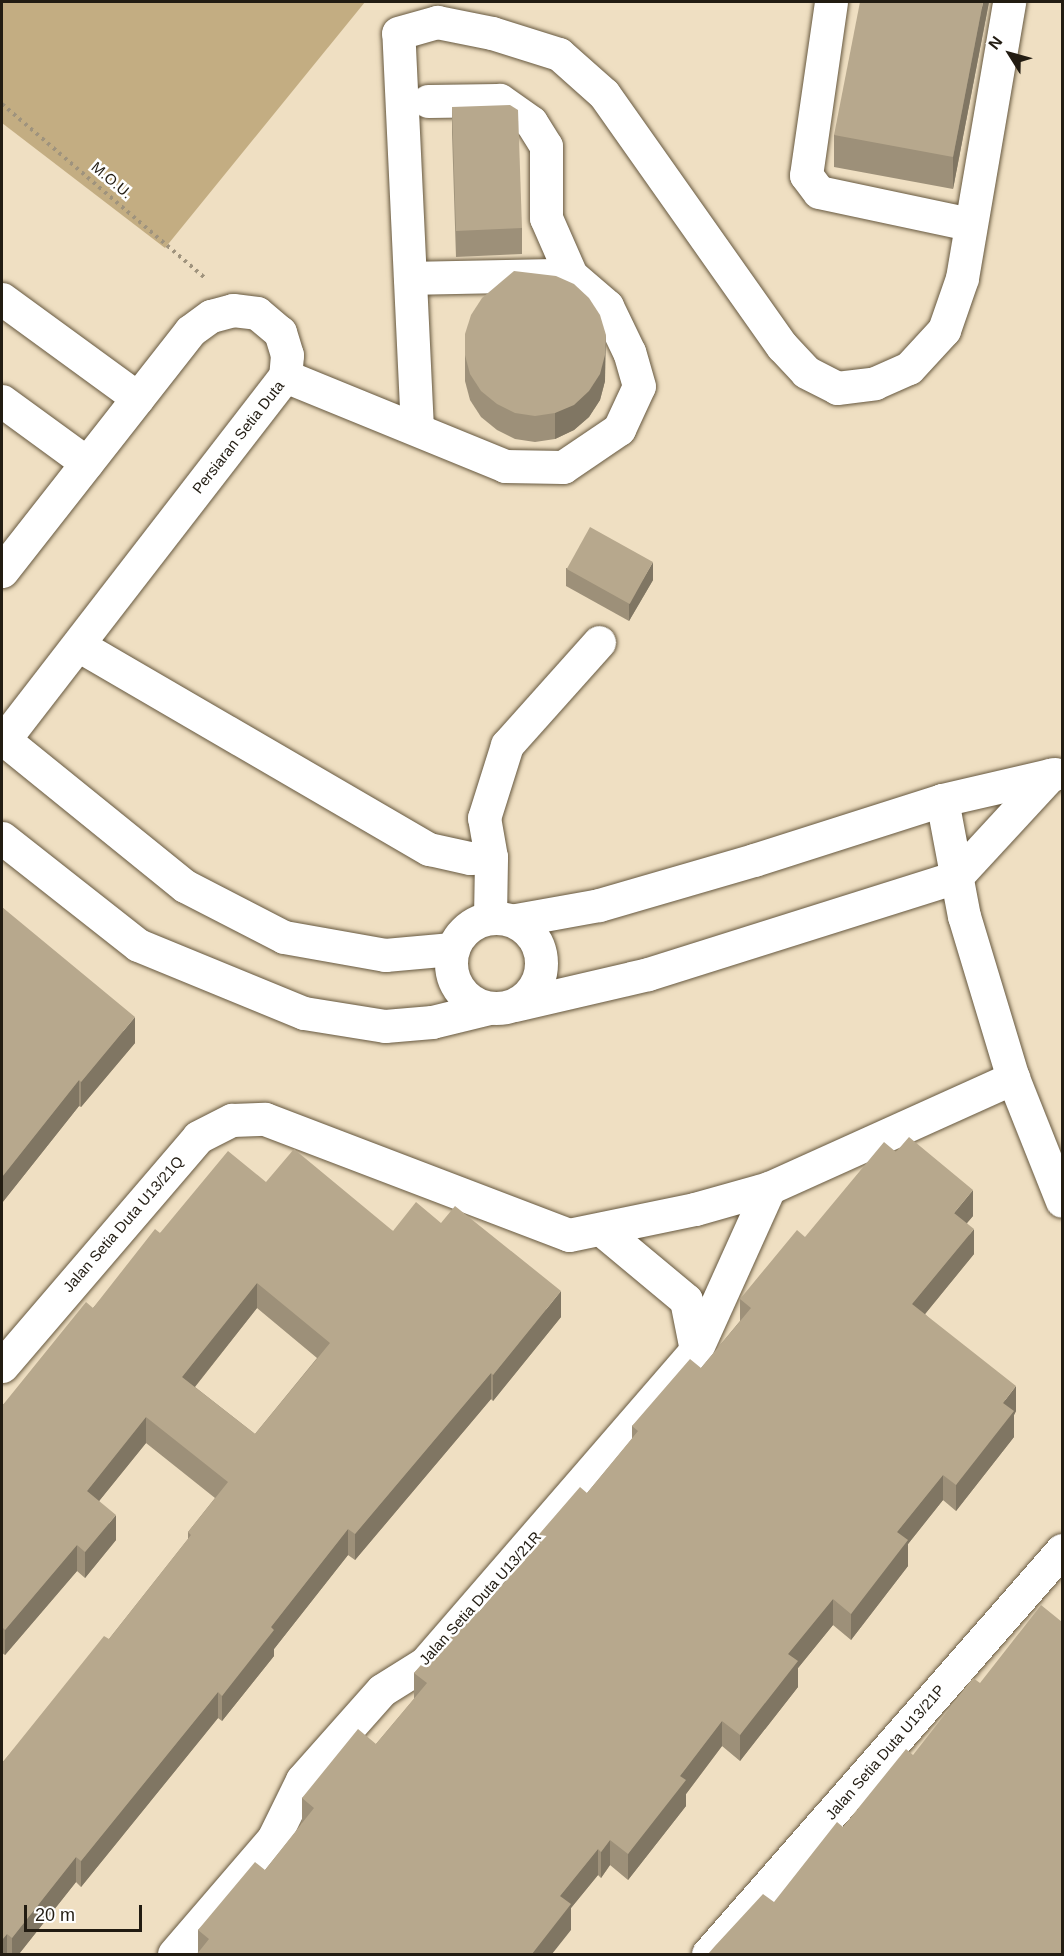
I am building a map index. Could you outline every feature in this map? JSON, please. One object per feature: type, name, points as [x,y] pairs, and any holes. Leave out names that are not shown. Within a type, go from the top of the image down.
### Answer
[{"type":"street","points":[[831,2],[806,175],[819,192],[969,224]]},
{"type":"street","points":[[417,429],[398,33],[437,22],[492,33],[560,54],[604,94],[782,346],[806,372],[837,388],[875,383],[909,368],[944,330],[962,278],[969,224],[1009,2]]},
{"type":"street","points":[[285,376],[505,466],[563,467],[619,429],[639,386],[629,352],[607,306],[571,275],[546,218],[546,146],[531,122],[499,100],[428,101]]},
{"type":"street","points":[[410,278],[571,275]]},
{"type":"street","points":[[2,298],[138,398]]},
{"type":"street","name":"Persiaran Setia Duta","points":[[2,571],[190,331],[211,316],[233,310],[256,313],[280,332],[287,355],[285,376],[78,645],[2,739]]},
{"type":"street","points":[[2,401],[87,463]]},
{"type":"street","points":[[599,642],[507,744],[484,818],[503,919],[536,938],[543,963],[535,988],[502,1007],[465,997],[452,975],[452,949],[467,927],[503,919],[599,905],[754,860],[942,800],[1056,774]]},
{"type":"street","points":[[78,645],[429,849],[470,858],[491,857]]},
{"type":"street","points":[[2,739],[185,886],[284,937],[386,955],[452,949]]},
{"type":"street","points":[[2,838],[138,945],[304,1013],[385,1026],[432,1022],[648,974],[956,877],[1056,774]]},
{"type":"street","points":[[942,800],[964,916],[1013,1078],[1062,1201]]},
{"type":"street","points":[[602,1230],[768,1188],[1013,1078]]},
{"type":"street","name":"Jalan Setia Duta U13/21Q","points":[[2,1366],[198,1137],[232,1120],[265,1119],[569,1235],[602,1230]]},
{"type":"street","name":"Jalan Setia Duta U13/21R","points":[[174,1954],[273,1839],[302,1780],[382,1690],[425,1663],[696,1350],[768,1188]]},
{"type":"street","points":[[602,1230],[686,1300],[696,1350]]},
{"type":"street","name":"Jalan Setia Duta U13/21P","points":[[708,1954],[1062,1550]]},
{"type":"path","name":"M.O.U.","points":[[2,104],[206,276]]},
{"type":"shaded area","points":[[2,2],[365,2],[165,248],[2,123]]},
{"type":"building","points":[[860,2],[983,2],[953,157],[834,135]]},
{"type":"building","points":[[510,105],[518,110],[522,228],[456,231],[452,107]]},
{"type":"building","points":[[514,271],[556,276],[574,284],[589,298],[600,315],[606,335],[605,355],[600,374],[589,391],[574,405],[555,413],[535,416],[515,413],[497,404],[481,391],[470,374],[465,355],[465,334],[471,315],[482,298]]},
{"type":"building","points":[[590,527],[653,562],[630,604],[567,569]]},
{"type":"building","points":[[2,907],[135,1017],[81,1082],[79,1080],[2,1177]]},
{"type":"building","points":[[909,1137],[973,1190],[954,1213],[974,1229],[912,1304],[1016,1386],[1003,1403],[1014,1411],[956,1485],[943,1475],[897,1532],[908,1540],[851,1614],[833,1599],[788,1654],[798,1661],[740,1735],[722,1721],[680,1776],[686,1780],[628,1854],[610,1840],[601,1852],[598,1849],[560,1896],[571,1904],[532,1954],[197,1954],[209,1939],[198,1930],[255,1862],[265,1870],[314,1808],[302,1798],[358,1729],[376,1744],[427,1683],[414,1673],[426,1659],[439,1650],[475,1608],[479,1612],[526,1557],[522,1554],[580,1487],[587,1493],[638,1431],[632,1426],[690,1359],[701,1368],[751,1308],[740,1299],[797,1230],[805,1237],[884,1142],[896,1152]]},
{"type":"building","points":[[294,1149],[393,1231],[416,1202],[441,1223],[455,1206],[561,1291],[493,1375],[491,1373],[355,1534],[348,1529],[271,1627],[274,1630],[222,1696],[218,1692],[81,1861],[76,1857],[12,1938],[7,1934],[2,1940],[2,1763],[104,1636],[109,1639],[191,1535],[188,1532],[228,1482],[146,1417],[87,1491],[116,1515],[85,1552],[77,1545],[5,1630],[2,1627],[2,1406],[86,1302],[93,1308],[155,1229],[160,1233],[228,1151],[266,1182]],"holes":[[[257,1283],[330,1343],[255,1434],[182,1377]]]},
{"type":"building","points":[[1041,1605],[1062,1622],[1062,1954],[708,1954],[763,1894],[774,1902],[837,1822],[843,1827],[906,1749],[913,1755],[973,1678],[980,1683]]}]
